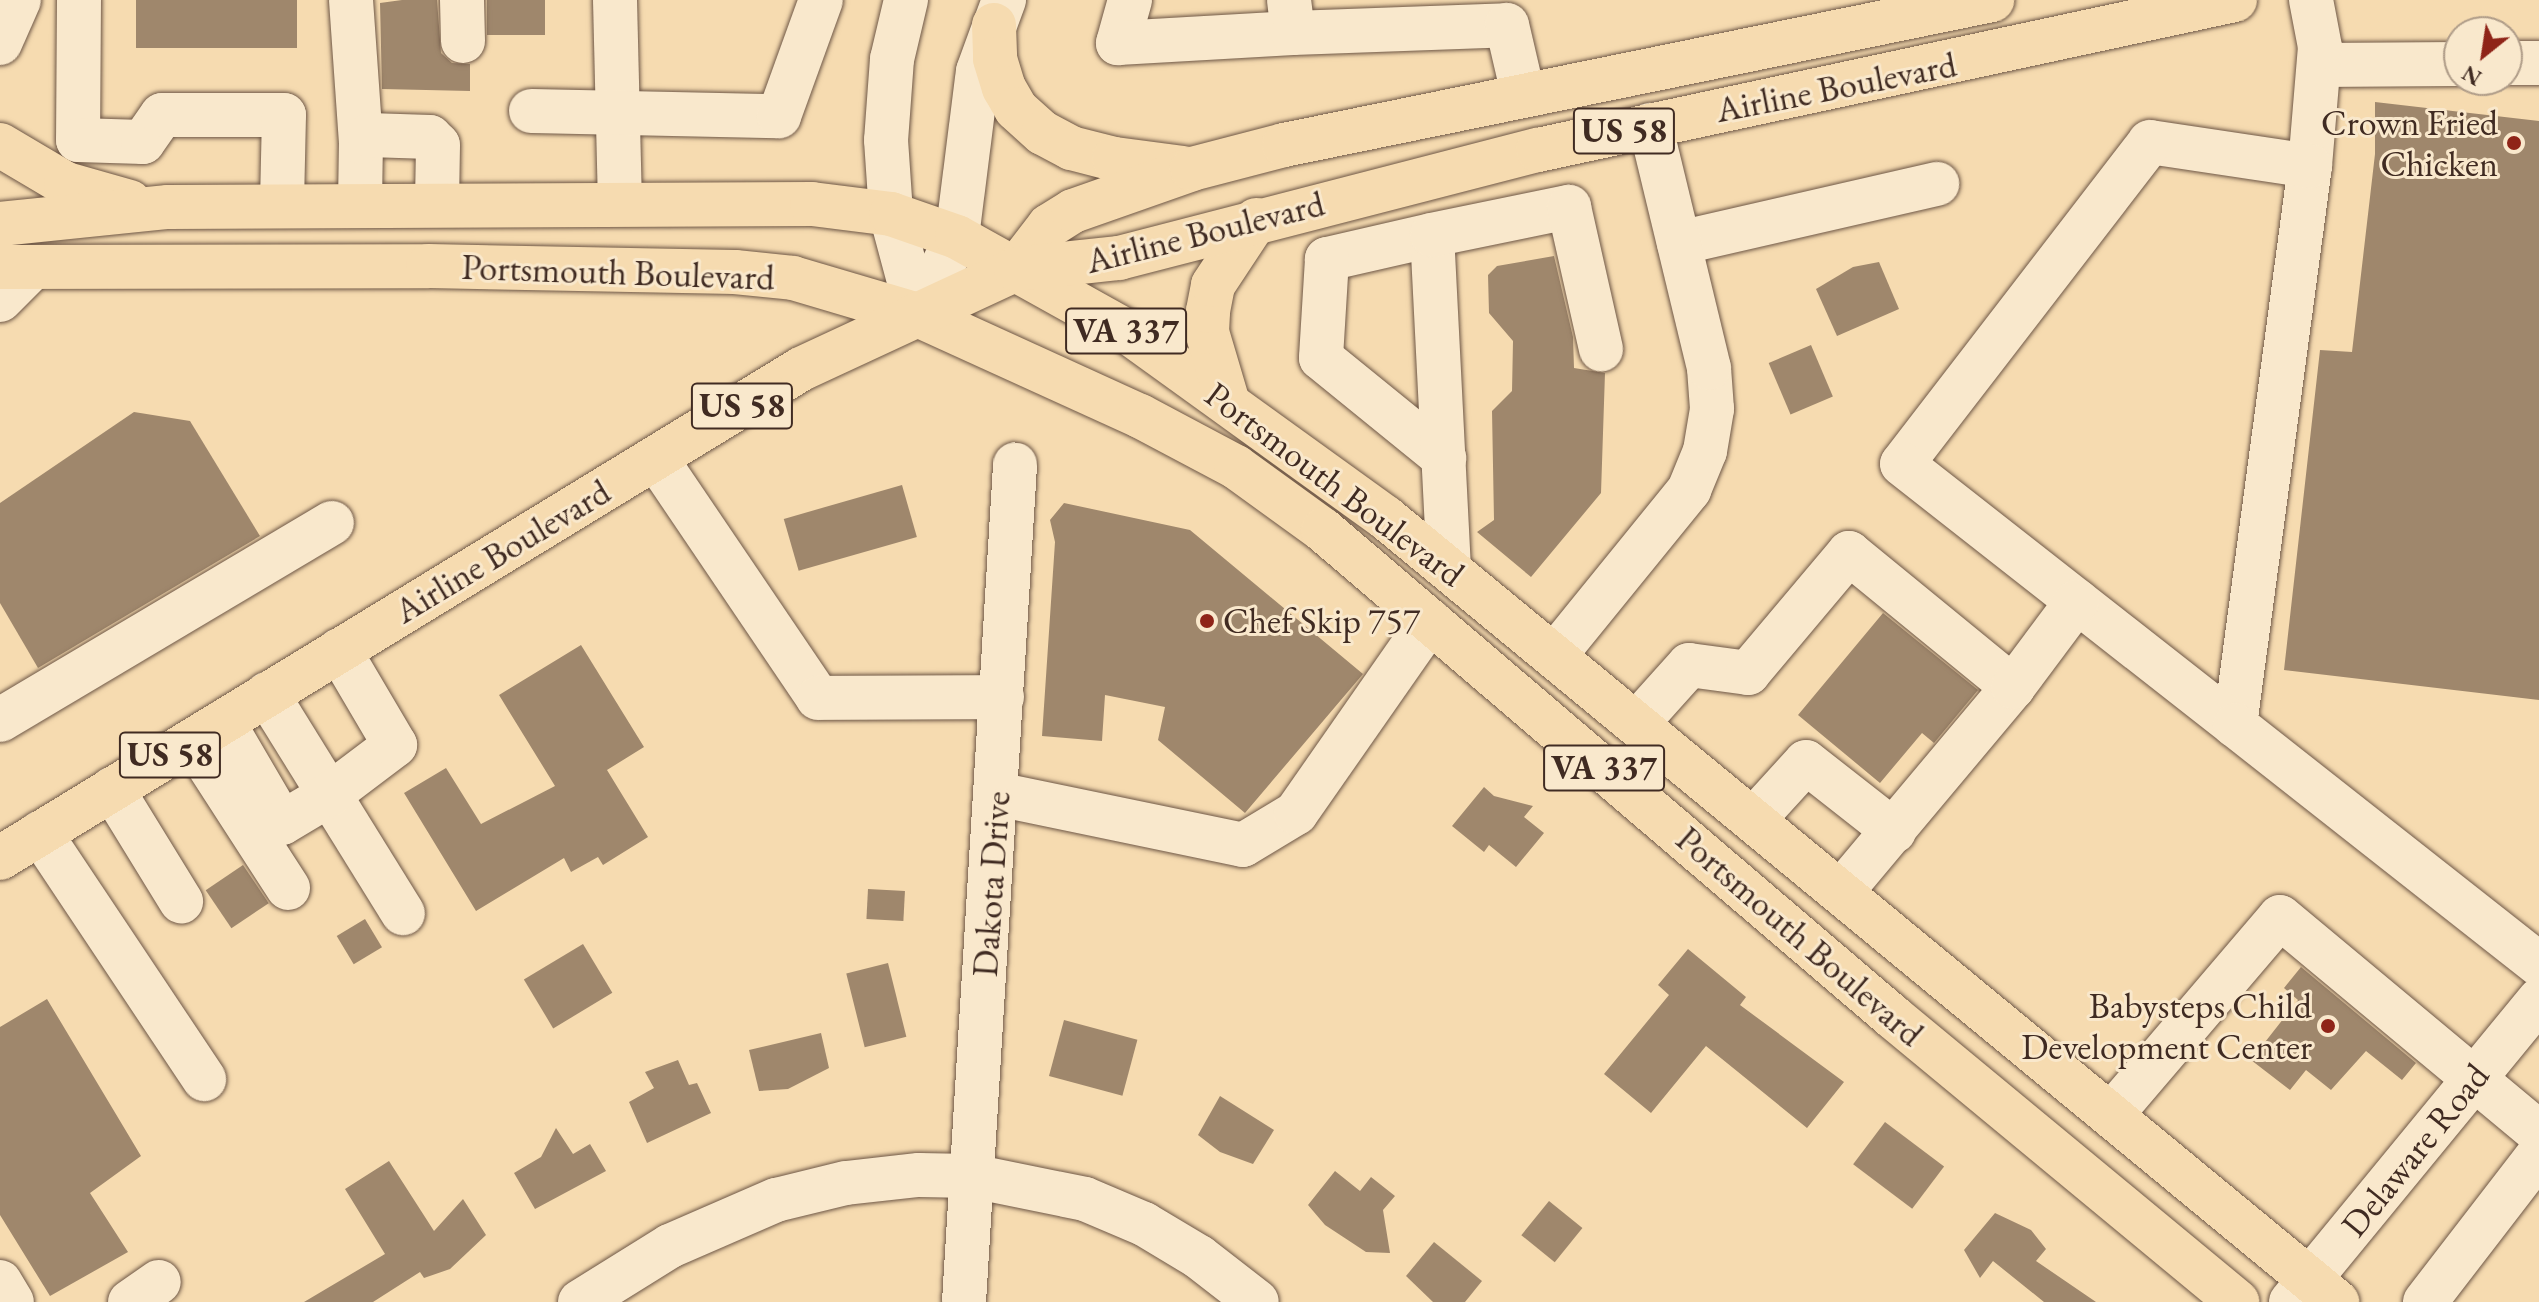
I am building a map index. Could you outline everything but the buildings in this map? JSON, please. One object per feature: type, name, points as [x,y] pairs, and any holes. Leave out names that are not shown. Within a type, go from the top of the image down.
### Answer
[{"type":"main road","name":"Airline Boulevard","points":[[1016,269],[1049,226],[1073,211],[1192,169],[1523,94],[1992,0]]},
{"type":"main road","name":"Airline Boulevard","points":[[0,858],[657,460],[801,369],[1016,269],[1119,258],[1256,220],[1538,150],[1912,73],[2235,0]]},
{"type":"main road","points":[[999,12],[995,59],[1004,88],[1016,109],[1043,133],[1114,159],[1192,169]]},
{"type":"main road","points":[[1523,94],[1538,150]]},
{"type":"main road","name":"Portsmouth Boulevard","points":[[0,145],[66,184],[116,200],[168,207]]},
{"type":"main road","name":"Portsmouth Boulevard","points":[[0,224],[168,207],[437,203],[812,204],[891,214],[957,237],[1131,334],[1449,569],[2111,1115],[2313,1295]]},
{"type":"main road","points":[[1228,403],[1207,332],[1208,311],[1213,285],[1256,220]]},
{"type":"main road","name":"Portsmouth Boulevard","points":[[15,268],[428,266],[735,272],[793,278],[918,315],[1236,467],[1323,530],[1893,1017],[2237,1302]]},
{"type":"street","points":[[0,43],[19,0]]},
{"type":"street","points":[[79,0],[78,140],[143,142],[162,115],[284,115],[282,206]]},
{"type":"street","points":[[351,0],[361,142],[360,204]]},
{"type":"street","points":[[615,0],[620,203]]},
{"type":"street","points":[[531,111],[618,116],[779,116],[821,0]]},
{"type":"street","points":[[906,0],[892,59],[886,140],[891,214],[918,315]]},
{"type":"street","points":[[1130,0],[1118,43],[1291,17],[1508,12],[1523,94]]},
{"type":"street","points":[[2235,725],[2310,166],[2319,65],[2311,0]]},
{"type":"street","points":[[918,315],[957,237],[978,71],[999,12]]},
{"type":"street","points":[[2319,65],[2443,64]]},
{"type":"street","points":[[1555,655],[1689,490],[1705,451],[1712,409],[1709,368],[1650,125]]},
{"type":"street","points":[[361,142],[369,135],[430,137],[438,145],[437,203]]},
{"type":"street","points":[[2310,166],[2150,142],[1902,464],[2539,964]]},
{"type":"street","points":[[1679,243],[1937,184]]},
{"type":"street","points":[[1444,458],[1321,358],[1327,259],[1569,207],[1601,349]]},
{"type":"street","points":[[1432,235],[1449,569]]},
{"type":"street","points":[[0,300],[15,268]]},
{"type":"street","points":[[657,460],[818,698],[1002,697]]},
{"type":"street","name":"Dakota Drive","points":[[964,1302],[1015,465]]},
{"type":"street","points":[[0,720],[332,523]]},
{"type":"street","points":[[1637,723],[1689,665],[1748,673],[1849,553],[2013,687]]},
{"type":"street","points":[[1841,892],[2013,687],[2077,601]]},
{"type":"street","points":[[997,794],[1243,845],[1296,813],[1430,621]]},
{"type":"street","points":[[208,731],[282,823],[329,795],[395,745],[339,650]]},
{"type":"street","points":[[267,694],[403,913]]},
{"type":"street","points":[[208,731],[288,888]]},
{"type":"street","points":[[1754,819],[1806,762],[1894,831]]},
{"type":"street","points":[[112,789],[181,901]]},
{"type":"street","points":[[40,833],[204,1079]]},
{"type":"street","points":[[2111,1115],[2280,917],[2539,1133]]},
{"type":"street","name":"Delaware Road","points":[[2313,1295],[2474,1076],[2539,1000]]},
{"type":"street","points":[[2425,1302],[2539,1154]]},
{"type":"street","points":[[580,1302],[695,1232],[776,1200],[846,1183],[972,1176],[1085,1199],[1144,1224],[1199,1257],[1257,1302]]},
{"type":"street","points":[[0,1282],[12,1302]]},
{"type":"place","name":"Crown Fried Chicken","points":[[2514,143]]},
{"type":"place","name":"Chef Skip 757","points":[[1207,621]]},
{"type":"place","name":"Babysteps Child Development Center","points":[[2328,1026]]}]
